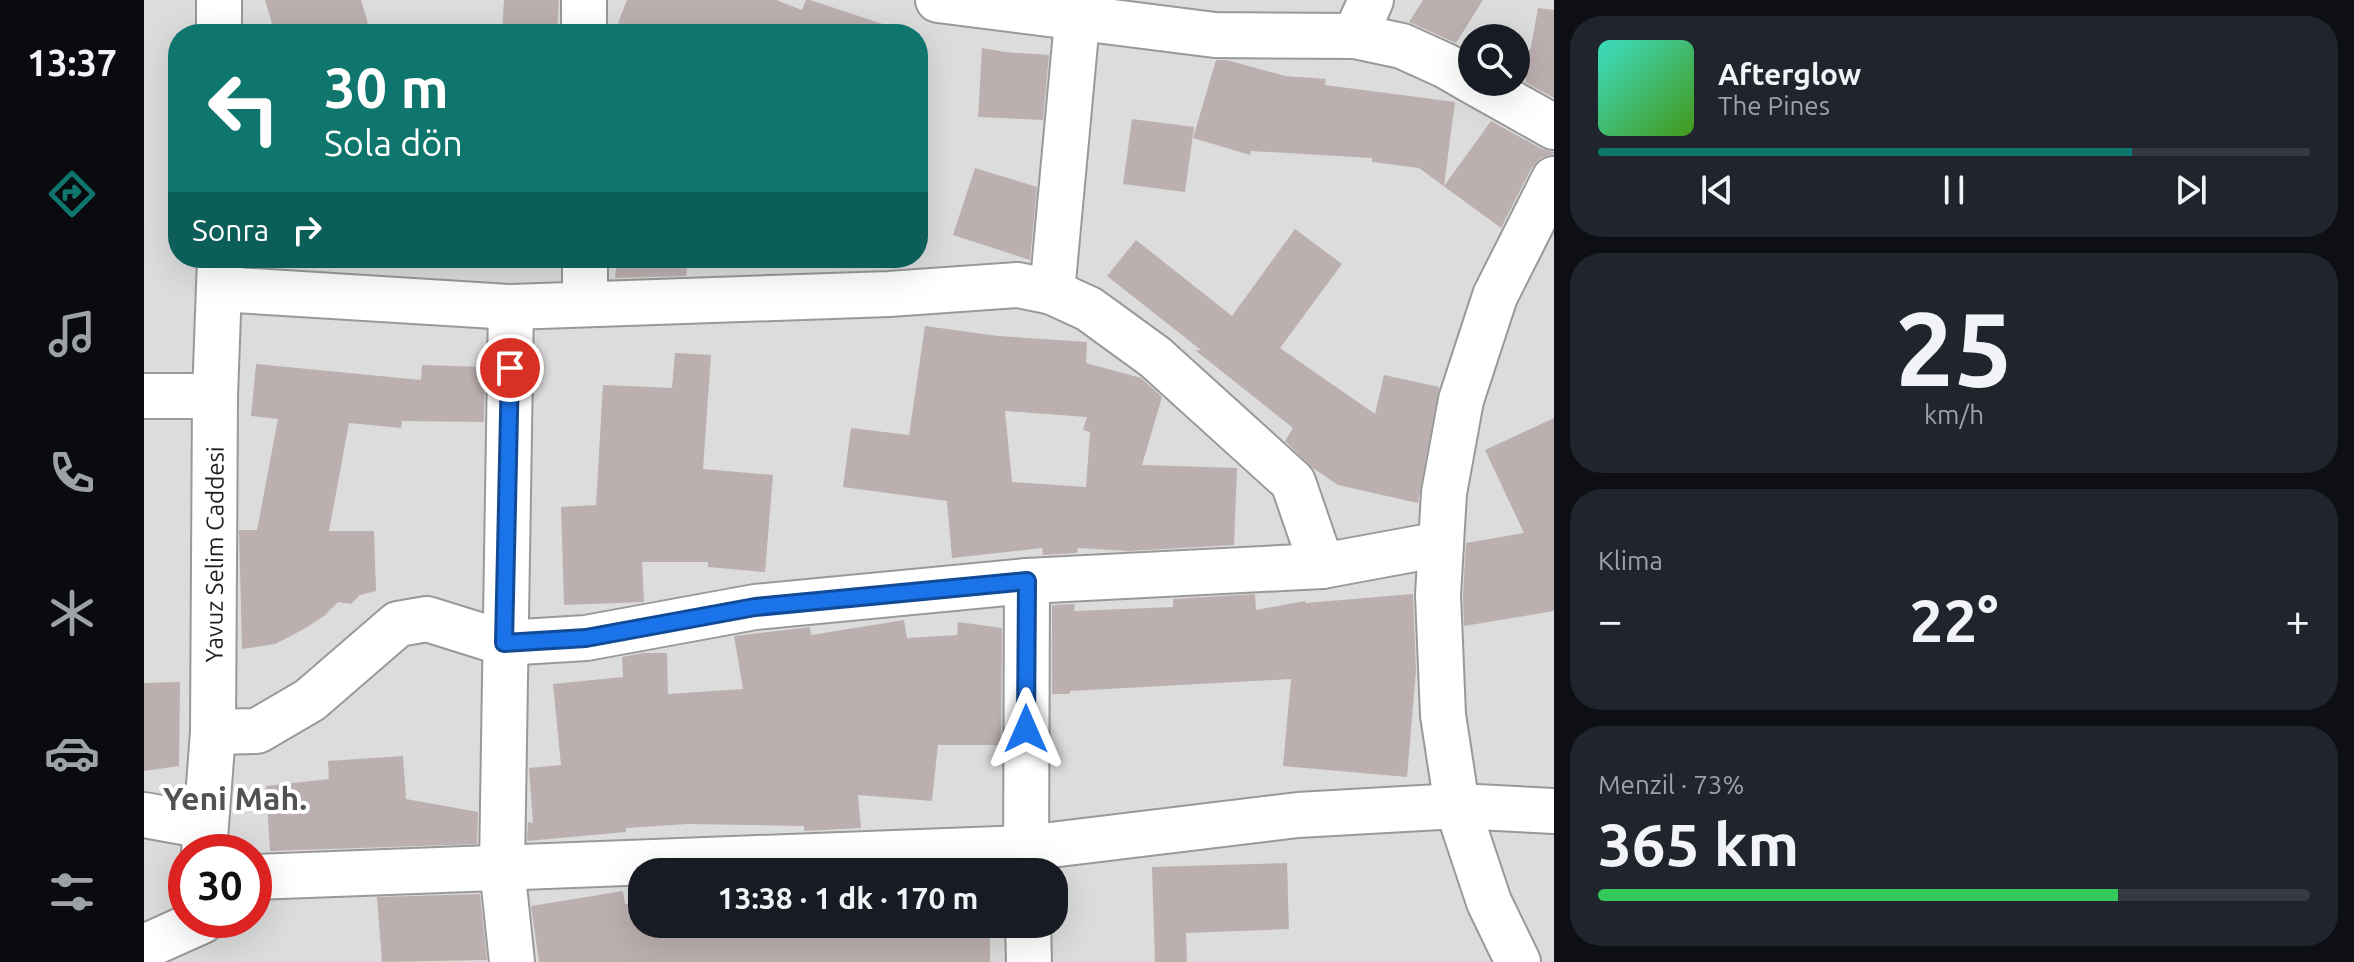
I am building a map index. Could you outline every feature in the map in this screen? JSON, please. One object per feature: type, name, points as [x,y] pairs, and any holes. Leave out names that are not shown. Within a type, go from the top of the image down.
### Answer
[{"type":"street","points":[[219,0],[219,24]]},
{"type":"street","points":[[584,0],[584,24]]},
{"type":"street","points":[[938,0],[1078,9],[1215,35],[1363,18],[1402,46],[1458,73]]},
{"type":"street","points":[[1052,292],[1078,9]]},
{"type":"street","points":[[1499,96],[1554,127]]},
{"type":"street","points":[[1509,958],[1457,806],[1443,715],[1438,595],[1444,493],[1461,400],[1495,296],[1554,179]]},
{"type":"street","points":[[585,268],[585,304]]},
{"type":"street","points":[[219,273],[511,307],[889,294],[1018,285],[1052,292],[1089,309],[1155,357],[1293,482],[1322,566]]},
{"type":"street","name":"Yavuz Selim Caddesi","points":[[204,834],[213,732],[219,273]]},
{"type":"street","points":[[511,307],[502,867],[512,962]]},
{"type":"street","points":[[144,396],[215,396]]},
{"type":"street","points":[[213,732],[257,731],[310,700],[398,624],[427,619],[504,643],[586,638],[755,607],[1027,581],[1322,566],[1441,544]]},
{"type":"street","points":[[1026,858],[1027,581]]},
{"type":"street","points":[[1038,858],[1298,815],[1457,806],[1554,811]]},
{"type":"street","points":[[144,815],[192,834]]},
{"type":"street","points":[[272,876],[628,865]]},
{"type":"street","points":[[144,947],[168,936]]},
{"type":"street","points":[[202,938],[202,962]]},
{"type":"street","points":[[1028,938],[1029,962]]},
{"type":"shaded area","points":[[144,0],[1554,0],[1554,962],[144,962]]},
{"type":"building","points":[[265,0],[361,0],[368,24],[272,24]]},
{"type":"building","points":[[504,0],[559,0],[558,24],[503,24]]},
{"type":"building","points":[[627,0],[776,0],[802,10],[806,0],[810,0],[883,24],[621,24],[618,23]]},
{"type":"building","points":[[1423,0],[1483,0],[1468,24],[1458,24],[1456,43],[1409,22]]},
{"type":"building","points":[[1538,8],[1554,10],[1554,98],[1530,85],[1531,47]]},
{"type":"building","points":[[982,48],[1049,55],[1043,120],[978,117]]},
{"type":"building","points":[[1216,60],[1227,60],[1285,76],[1326,79],[1325,85],[1455,102],[1444,186],[1491,121],[1554,154],[1541,158],[1532,167],[1501,228],[1419,168],[1372,162],[1372,158],[1251,151],[1250,155],[1193,138]]},
{"type":"building","points":[[1132,119],[1194,127],[1185,192],[1123,184]]},
{"type":"building","points":[[975,168],[1037,187],[1030,260],[953,235]]},
{"type":"building","points":[[1295,229],[1342,264],[1280,348],[1375,414],[1384,375],[1439,387],[1418,503],[1338,485],[1313,468],[1285,441],[1293,428],[1107,276],[1136,240],[1232,316]]},
{"type":"building","points":[[616,268],[687,268],[686,276],[615,278]]},
{"type":"building","points":[[925,326],[998,336],[1087,342],[1086,363],[1141,378],[1162,397],[1142,465],[1237,468],[1234,545],[1129,551],[1078,548],[1077,553],[1043,555],[1042,548],[952,558],[947,501],[843,487],[851,428],[909,435]],"holes":[[[1005,411],[1087,417],[1083,430],[1090,432],[1086,487],[1012,482]]]},
{"type":"building","points":[[675,353],[711,355],[703,469],[773,475],[765,572],[708,567],[708,562],[642,562],[644,602],[564,605],[561,507],[596,505],[603,385],[672,388]]},
{"type":"building","points":[[256,364],[421,380],[422,365],[485,367],[484,422],[402,421],[401,428],[349,423],[329,531],[374,531],[376,591],[360,595],[351,604],[338,602],[324,616],[275,644],[242,649],[239,530],[257,530],[278,419],[251,416]]},
{"type":"building","points":[[1554,418],[1554,611],[1464,626],[1466,543],[1524,533],[1485,450]]},
{"type":"building","points":[[1255,594],[1256,610],[1305,601],[1413,594],[1416,671],[1407,777],[1283,766],[1291,679],[1052,694],[1052,605],[1075,604],[1074,611],[1173,607],[1173,599]]},
{"type":"building","points":[[904,620],[907,638],[957,635],[958,622],[1002,628],[1001,745],[938,745],[932,801],[858,795],[861,828],[804,831],[804,826],[687,824],[626,828],[626,832],[527,841],[528,822],[533,823],[529,768],[561,765],[553,684],[623,677],[622,657],[667,653],[668,694],[743,689],[734,636],[810,627],[811,635]]},
{"type":"building","points":[[180,682],[179,766],[144,771],[144,683]]},
{"type":"building","points":[[403,756],[406,799],[478,812],[477,844],[272,851],[266,786],[329,779],[328,761]]},
{"type":"building","points":[[1287,863],[1289,929],[1186,933],[1187,962],[1155,962],[1152,867]]},
{"type":"building","points":[[623,891],[625,904],[628,904],[628,938],[990,938],[990,962],[539,962],[531,906]]},
{"type":"building","points":[[480,894],[487,960],[382,962],[377,897]]},
{"type":"district","name":"Yeni Mah.","points":[[235,798]]},
{"type":"route","points":[[510,368],[504,643],[586,638],[755,607],[1027,581],[1026,729]]}]
